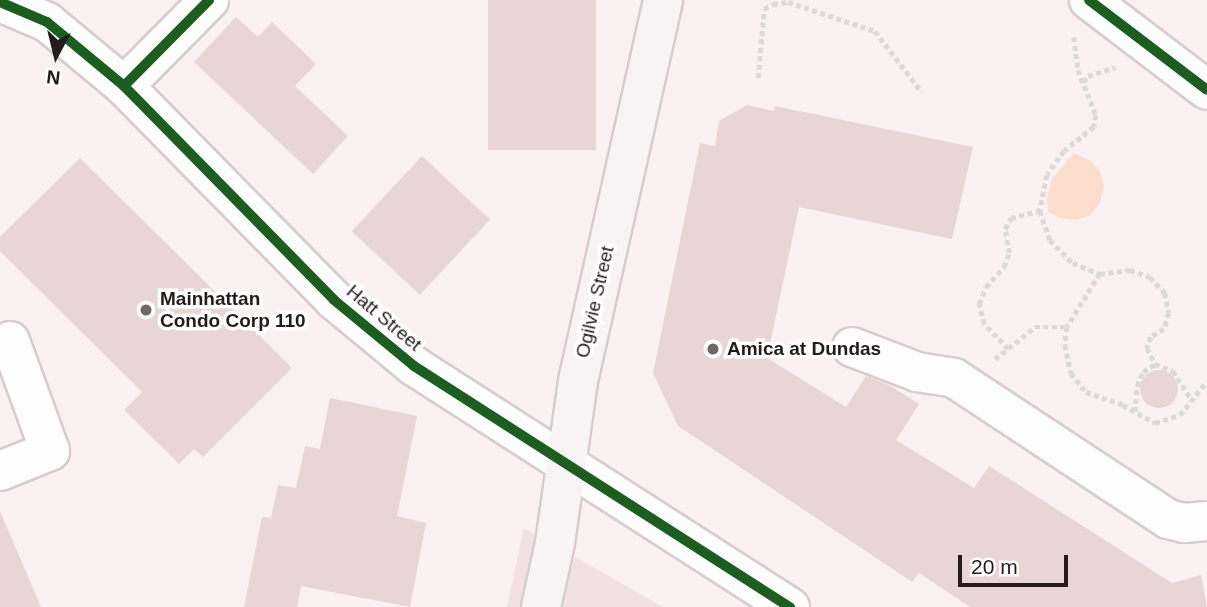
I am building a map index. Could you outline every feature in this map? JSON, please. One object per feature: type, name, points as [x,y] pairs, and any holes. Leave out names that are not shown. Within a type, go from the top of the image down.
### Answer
[{"type":"main road","name":"Ogilvie Street","points":[[541,607],[555,543],[564,463],[578,381],[663,0]]},
{"type":"street","points":[[124,86],[209,0]]},
{"type":"street","points":[[1090,1],[1206,87]]},
{"type":"street","name":"Hatt Street","points":[[0,2],[47,22],[124,86],[334,300],[414,366],[790,607]]},
{"type":"street","points":[[0,471],[50,451],[10,341]]},
{"type":"street","points":[[852,347],[917,372],[954,379],[1168,519],[1184,523],[1207,521]]},
{"type":"path","points":[[1090,1],[1073,30],[1078,70],[1096,115],[1094,127],[1064,151],[1047,176],[1040,211],[1050,240],[1073,263],[1100,274],[1130,270],[1150,276],[1165,293],[1170,313],[1164,329],[1151,337],[1147,348],[1155,364],[1173,371],[1192,400]]},
{"type":"path","points":[[758,78],[764,9],[772,4],[788,2],[875,31],[922,92]]},
{"type":"path","points":[[1009,349],[984,324],[979,303],[986,286],[1004,267],[1009,253],[1005,229],[1011,218],[1040,211]]},
{"type":"path","points":[[1100,274],[1067,327],[1065,345],[1071,373],[1086,392],[1155,423],[1180,415],[1207,381]]},
{"type":"path","points":[[968,388],[1035,327],[1067,327]]},
{"type":"path","points":[[1135,412],[1137,386],[1143,372],[1155,364]]},
{"type":"shaded area","points":[[1074,153],[1091,161],[1100,171],[1104,186],[1100,203],[1089,216],[1076,220],[1060,218],[1048,212],[1047,198],[1052,179]]},
{"type":"shaded area","points":[[524,528],[663,607],[507,607]]},
{"type":"building","points":[[488,0],[596,0],[596,150],[488,150]]},
{"type":"building","points":[[236,17],[258,37],[272,22],[316,64],[295,86],[348,136],[313,174],[194,62]]},
{"type":"building","name":"Amica at Dundas","points":[[747,105],[774,111],[775,106],[973,147],[952,239],[799,207],[767,358],[846,407],[866,376],[889,385],[919,404],[896,440],[974,488],[989,466],[1172,583],[1201,575],[1207,607],[970,607],[919,573],[912,582],[678,426],[653,373],[700,143],[715,146],[719,121]]},
{"type":"building","points":[[422,156],[490,219],[420,295],[352,231]]},
{"type":"building","name":"Mainhattan Condo Corp 110","points":[[80,158],[292,368],[203,457],[194,449],[179,464],[124,410],[142,392],[0,251],[0,237]]},
{"type":"building","points":[[1159,370],[1173,375],[1178,389],[1173,403],[1159,408],[1145,403],[1140,389],[1145,375]]},
{"type":"building","points":[[330,398],[417,416],[397,516],[426,523],[410,607],[301,586],[297,607],[244,607],[262,517],[271,518],[278,485],[296,488],[305,446],[320,449]]},
{"type":"building","points":[[0,511],[41,607],[0,607]]},
{"type":"cycle path","points":[[124,86],[209,0]]},
{"type":"cycle path","points":[[1089,0],[1207,90]]},
{"type":"cycle path","points":[[0,2],[47,22],[124,86],[334,300],[414,366],[790,607]]},
{"type":"place","name":"Mainhattan Condo Corp 110","points":[[146,310]]},
{"type":"place","name":"Amica at Dundas","points":[[713,349]]}]
